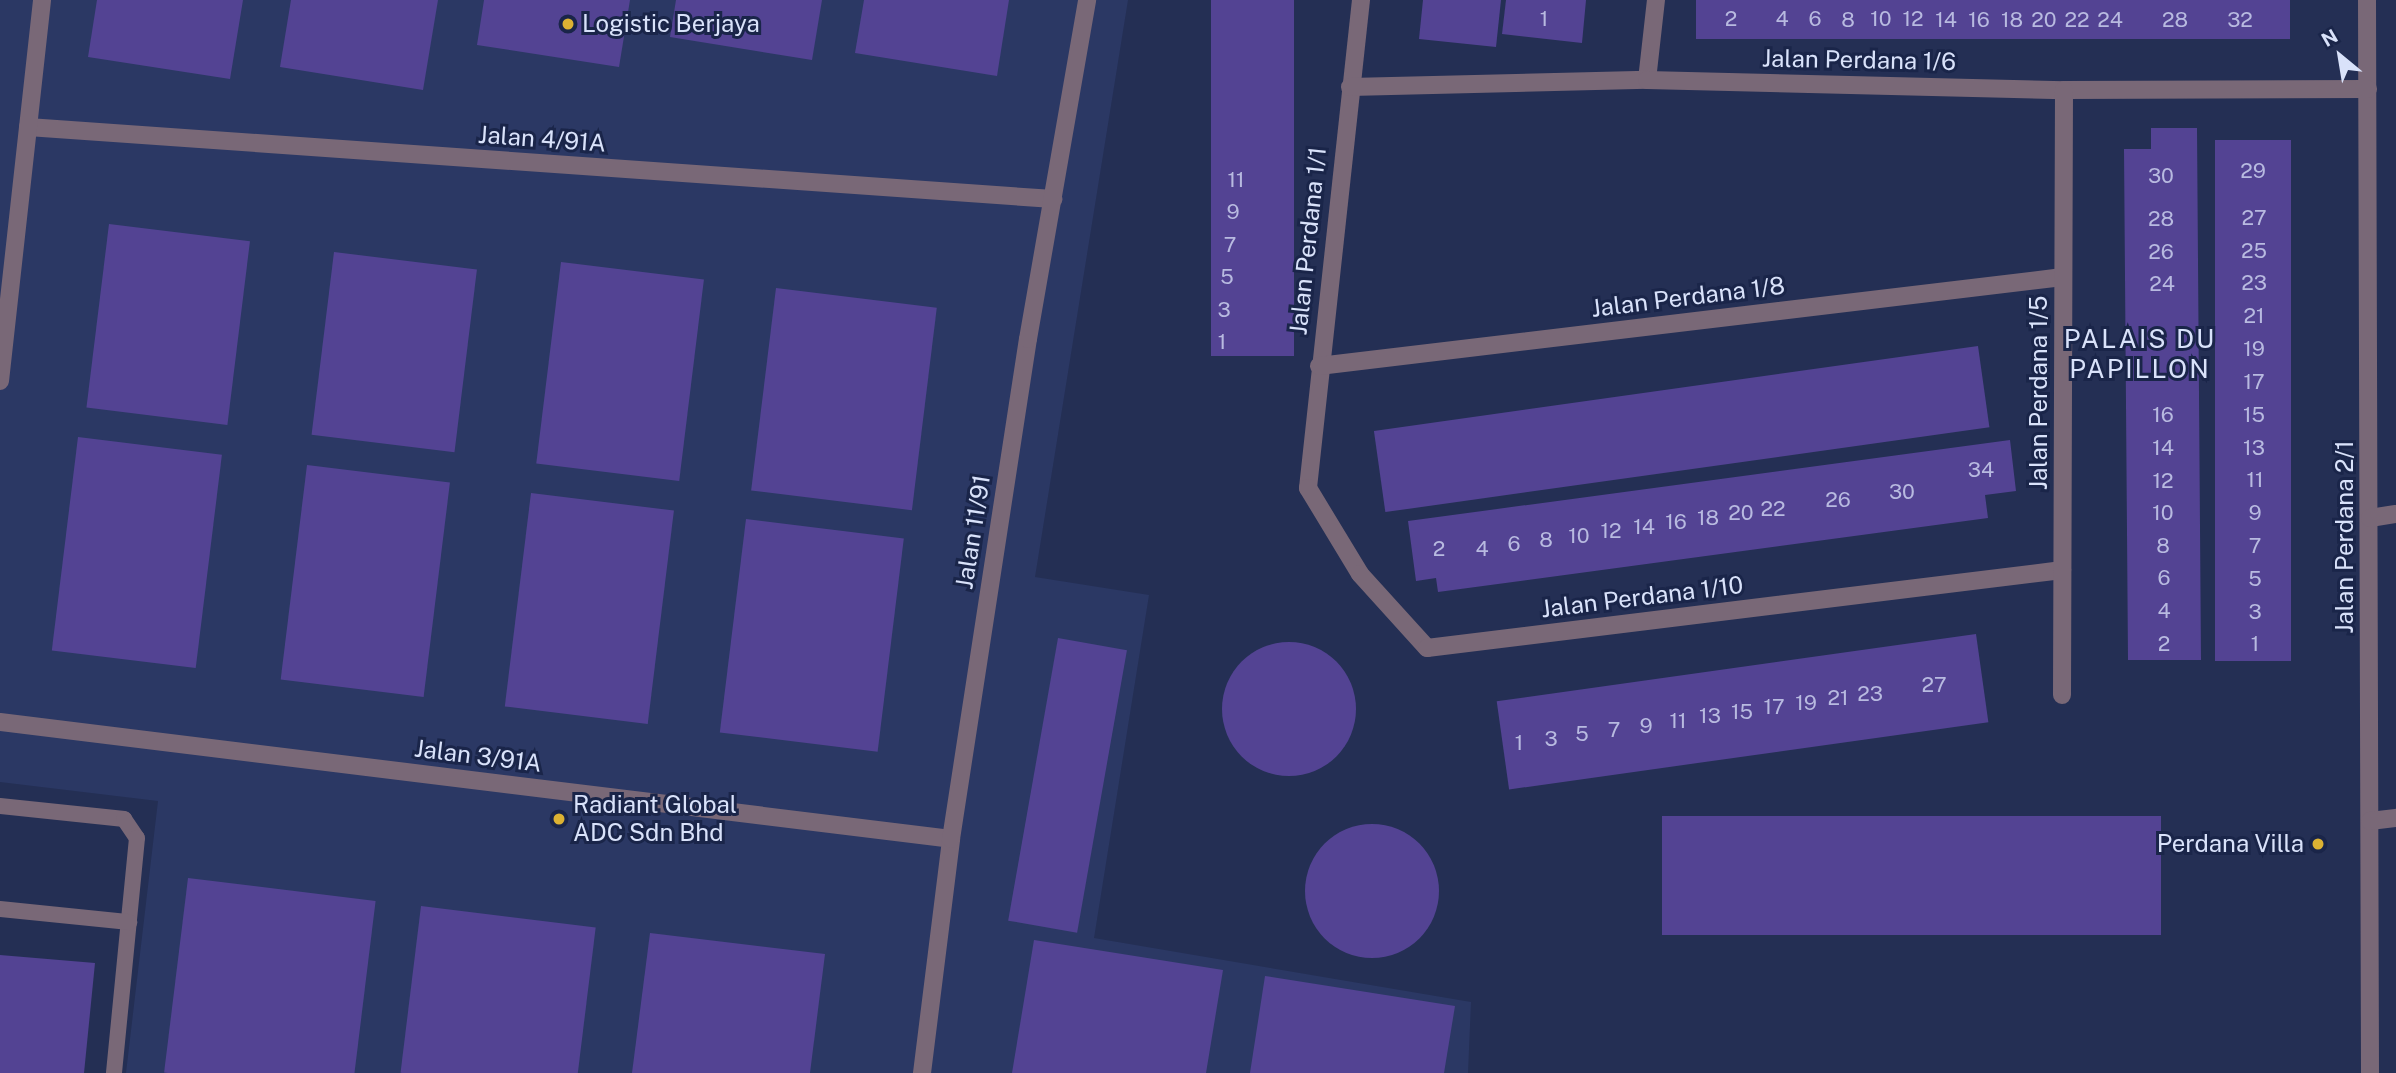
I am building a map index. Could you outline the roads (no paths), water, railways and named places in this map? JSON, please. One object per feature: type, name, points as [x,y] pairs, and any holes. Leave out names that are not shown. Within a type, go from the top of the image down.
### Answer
[{"type":"street","points":[[0,381],[42,0]]},
{"type":"street","name":"Jalan 11/91","points":[[922,1073],[951,839],[1087,0]]},
{"type":"street","name":"Jalan Perdana 1/1","points":[[1308,488],[1319,366],[1361,0]]},
{"type":"street","points":[[1647,80],[1656,0]]},
{"type":"street","name":"Jalan Perdana 2/1","points":[[2367,0],[2370,1073]]},
{"type":"street","name":"Jalan Perdana 1/6","points":[[1350,87],[1647,80],[2064,90],[2368,89]]},
{"type":"street","name":"Jalan Perdana 1/5","points":[[2062,695],[2064,90]]},
{"type":"street","name":"Jalan 4/91A","points":[[28,127],[1053,199]]},
{"type":"street","name":"Jalan Perdana 1/8","points":[[1319,366],[2063,277]]},
{"type":"street","name":"Jalan Perdana 1/10","points":[[1308,488],[1360,574],[1427,648],[2063,570]]},
{"type":"street","points":[[2370,518],[2396,514]]},
{"type":"street","name":"Jalan 3/91A","points":[[0,722],[951,839]]},
{"type":"street","points":[[2370,821],[2396,818]]},
{"type":"lane","points":[[0,806],[124,819],[136,838],[114,1073]]},
{"type":"lane","points":[[0,909],[129,922]]},
{"type":"place","name":"Logistic Berjaya","points":[[568,24]]},
{"type":"place","name":"Radiant Global ADC Sdn Bhd","points":[[559,819]]},
{"type":"place","name":"Perdana Villa","points":[[2318,844]]},
{"type":"district","name":"PALAIS DU PAPILLON","points":[[2140,354]]}]
